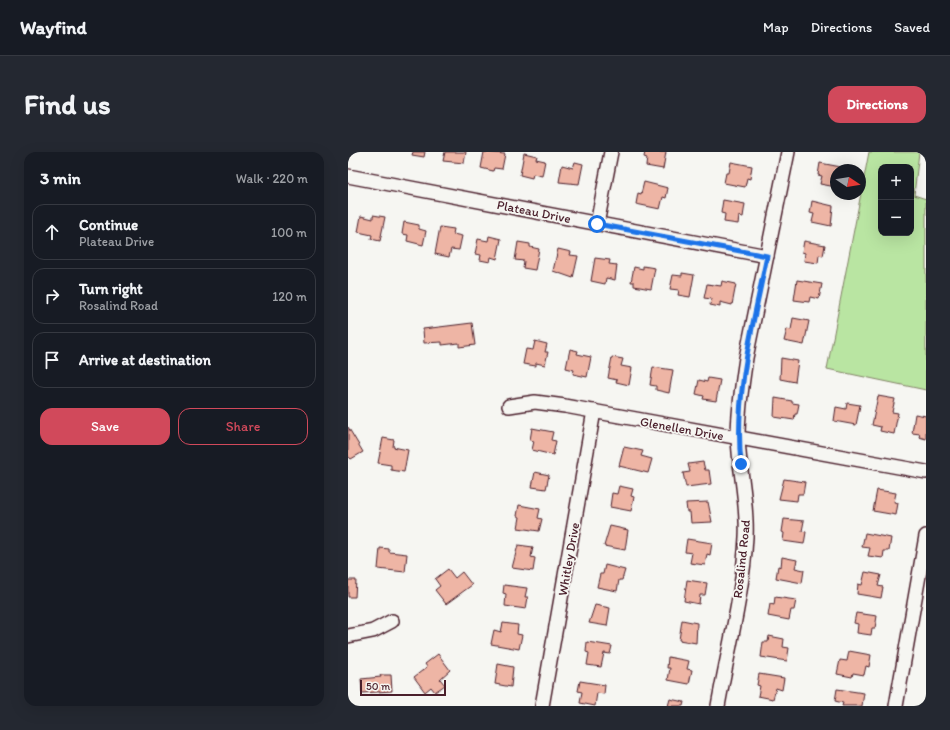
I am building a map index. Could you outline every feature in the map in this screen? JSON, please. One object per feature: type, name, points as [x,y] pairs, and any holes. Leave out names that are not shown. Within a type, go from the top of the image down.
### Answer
[{"type":"street","points":[[597,224],[611,152]]},
{"type":"street","name":"Rosalind Road","points":[[718,706],[741,583],[746,536],[746,510],[738,438],[746,358],[788,152]]},
{"type":"street","name":"Plateau Drive","points":[[348,176],[767,256]]},
{"type":"street","name":"Glenellen Drive","points":[[509,406],[535,402],[565,406],[926,472]]},
{"type":"street","name":"Whitley Drive","points":[[542,706],[594,412]]},
{"type":"street","points":[[896,706],[926,536]]},
{"type":"street","points":[[348,636],[373,631],[392,621]]},
{"type":"green space","points":[[869,152],[919,152],[914,195],[926,199],[926,390],[827,369],[860,200],[866,200],[866,168]]},
{"type":"building","points":[[413,152],[425,152],[424,157],[412,155]]},
{"type":"building","points":[[445,152],[466,152],[464,163],[443,161]]},
{"type":"building","points":[[484,152],[505,154],[502,169],[494,168],[493,171],[481,168]]},
{"type":"building","points":[[645,152],[666,152],[663,169],[646,166],[647,158],[644,157]]},
{"type":"building","points":[[524,153],[537,156],[536,159],[545,161],[542,176],[533,174],[532,178],[520,175]]},
{"type":"building","points":[[575,162],[583,164],[579,184],[559,182],[562,165],[573,168]]},
{"type":"building","points":[[731,162],[752,166],[750,179],[747,178],[745,187],[724,183],[726,173],[729,173]]},
{"type":"building","points":[[820,163],[830,165],[830,186],[820,184],[822,176],[818,175]]},
{"type":"building","points":[[644,182],[668,188],[666,198],[663,197],[660,209],[636,204],[638,193],[641,194]]},
{"type":"building","points":[[723,200],[745,204],[743,217],[739,216],[738,224],[724,222],[725,214],[721,213]]},
{"type":"building","points":[[812,201],[833,206],[831,226],[812,222],[814,214],[810,213]]},
{"type":"building","points":[[373,215],[385,217],[380,241],[371,239],[372,235],[358,232],[361,216],[373,219]]},
{"type":"building","points":[[404,222],[419,225],[419,229],[426,231],[423,245],[407,241],[408,235],[402,234]]},
{"type":"building","points":[[440,227],[454,229],[453,234],[462,236],[459,250],[451,249],[449,257],[435,254]]},
{"type":"building","points":[[489,236],[501,239],[497,259],[491,257],[490,262],[480,260],[481,255],[475,254],[478,239],[488,241]]},
{"type":"building","points":[[804,241],[825,245],[823,256],[819,255],[818,263],[804,261],[805,253],[802,252]]},
{"type":"building","points":[[518,242],[530,244],[530,247],[539,249],[535,270],[523,268],[524,261],[515,260]]},
{"type":"building","points":[[558,249],[571,252],[570,255],[578,256],[573,278],[553,271]]},
{"type":"building","points":[[595,258],[610,260],[609,264],[617,265],[615,280],[606,278],[605,284],[591,281]]},
{"type":"building","points":[[643,266],[655,268],[651,289],[634,286],[634,282],[631,282],[634,267],[643,269]]},
{"type":"building","points":[[682,273],[694,275],[690,297],[678,295],[679,290],[670,289],[673,275],[682,276]]},
{"type":"building","points":[[797,280],[822,284],[819,299],[810,297],[809,302],[794,300]]},
{"type":"building","points":[[722,281],[736,284],[732,305],[720,302],[720,307],[710,305],[711,299],[704,298],[707,284],[721,286]]},
{"type":"building","points":[[793,318],[809,321],[804,345],[784,341],[787,329],[791,330]]},
{"type":"building","points":[[472,323],[475,345],[459,347],[459,343],[442,345],[442,342],[424,343],[423,329]]},
{"type":"building","points":[[535,341],[547,344],[545,352],[548,352],[545,365],[536,363],[536,366],[523,364],[526,349],[533,350]]},
{"type":"building","points":[[570,349],[578,351],[577,354],[591,357],[587,377],[573,374],[574,370],[566,368]]},
{"type":"building","points":[[612,357],[623,359],[621,366],[632,368],[629,385],[616,382],[617,380],[608,378]]},
{"type":"building","points":[[781,358],[798,361],[795,382],[780,379]]},
{"type":"building","points":[[653,367],[673,370],[669,393],[656,390],[656,386],[650,385]]},
{"type":"building","points":[[708,378],[720,380],[716,401],[703,399],[704,396],[696,394],[699,380],[707,382]]},
{"type":"building","points":[[878,396],[895,399],[892,412],[898,413],[894,434],[880,431],[881,427],[872,425]]},
{"type":"building","points":[[775,398],[792,401],[792,403],[799,404],[794,420],[774,417]]},
{"type":"building","points":[[847,403],[860,405],[856,425],[834,421],[836,407],[846,409]]},
{"type":"building","points":[[915,414],[926,416],[926,439],[919,437],[920,434],[912,433]]},
{"type":"building","points":[[348,427],[363,452],[351,459],[348,456]]},
{"type":"building","points":[[532,428],[553,432],[551,440],[556,441],[553,455],[532,450],[534,441],[530,440]]},
{"type":"building","points":[[383,438],[394,440],[393,447],[408,450],[404,472],[391,470],[391,465],[378,463]]},
{"type":"building","points":[[624,447],[643,451],[641,456],[652,459],[648,473],[619,466]]},
{"type":"building","points":[[703,462],[705,470],[709,470],[711,484],[686,487],[683,473],[690,472],[688,464]]},
{"type":"building","points":[[535,472],[549,475],[546,489],[532,487]]},
{"type":"building","points":[[784,479],[805,482],[803,494],[798,494],[797,501],[779,499]]},
{"type":"building","points":[[619,486],[633,489],[631,496],[634,497],[631,511],[610,507],[612,493],[617,494]]},
{"type":"building","points":[[877,490],[896,493],[894,502],[898,503],[896,515],[873,511]]},
{"type":"building","points":[[708,502],[712,522],[691,523],[690,512],[687,512],[686,503]]},
{"type":"building","points":[[519,505],[540,509],[538,518],[542,519],[539,531],[518,528],[520,517],[517,516]]},
{"type":"building","points":[[784,519],[804,521],[802,531],[806,532],[804,544],[783,541],[784,533],[782,532]]},
{"type":"building","points":[[610,526],[628,530],[625,550],[604,546]]},
{"type":"building","points":[[865,533],[891,538],[889,551],[884,551],[883,558],[868,556],[870,548],[862,547]]},
{"type":"building","points":[[687,539],[712,543],[710,555],[707,554],[705,565],[690,563],[692,553],[685,552]]},
{"type":"building","points":[[518,545],[533,547],[531,557],[535,558],[533,571],[512,568]]},
{"type":"building","points":[[380,548],[389,549],[389,552],[407,554],[405,572],[378,569]]},
{"type":"building","points":[[782,557],[797,560],[795,568],[804,570],[802,583],[776,578],[778,566],[781,567]]},
{"type":"building","points":[[605,565],[625,570],[622,580],[619,580],[617,591],[597,587],[600,574],[603,574]]},
{"type":"building","points":[[448,569],[455,578],[462,572],[472,585],[446,604],[435,590],[440,586],[435,579]]},
{"type":"building","points":[[865,572],[881,575],[878,586],[883,587],[881,598],[857,594],[858,584],[862,585]]},
{"type":"building","points":[[348,580],[356,580],[355,597],[348,597]]},
{"type":"building","points":[[687,580],[707,583],[705,595],[700,595],[699,604],[684,601]]},
{"type":"building","points":[[504,585],[527,588],[525,597],[528,597],[526,609],[505,606],[506,594],[503,593]]},
{"type":"building","points":[[775,597],[796,600],[794,610],[791,610],[789,620],[768,616],[770,604],[774,605]]},
{"type":"building","points":[[595,605],[610,608],[607,626],[589,623]]},
{"type":"building","points":[[856,613],[877,616],[875,628],[872,628],[871,635],[857,633],[858,624],[854,623]]},
{"type":"building","points":[[682,620],[697,623],[696,643],[679,640]]},
{"type":"building","points":[[503,623],[518,625],[517,634],[522,635],[519,649],[491,644],[494,630],[501,632]]},
{"type":"building","points":[[769,636],[784,639],[783,647],[789,648],[787,661],[761,657],[763,642],[768,642]]},
{"type":"building","points":[[587,642],[612,646],[610,654],[604,653],[601,667],[587,665],[589,653],[586,652]]},
{"type":"building","points":[[849,651],[871,655],[869,667],[866,666],[864,675],[853,673],[852,677],[837,674],[840,660],[847,661]]},
{"type":"building","points":[[438,654],[450,670],[440,679],[445,685],[435,692],[431,687],[425,692],[414,677],[427,667],[425,664]]},
{"type":"building","points":[[668,657],[689,661],[687,669],[692,670],[689,684],[668,680],[670,668],[667,668]]},
{"type":"building","points":[[498,664],[513,667],[511,687],[495,684]]},
{"type":"building","points":[[759,674],[784,678],[782,690],[776,688],[773,699],[758,696],[760,686],[757,685]]},
{"type":"building","points":[[380,675],[391,675],[392,691],[362,693],[361,679],[381,677]]},
{"type":"building","points":[[580,681],[605,685],[604,694],[597,693],[595,706],[580,703],[582,692],[578,691]]},
{"type":"building","points":[[837,689],[864,693],[862,706],[842,706],[843,703],[835,701]]},
{"type":"building","points":[[670,699],[684,702],[683,706],[668,706]]},
{"type":"route","points":[[597,224],[767,256],[742,384],[738,438],[741,464]]}]
